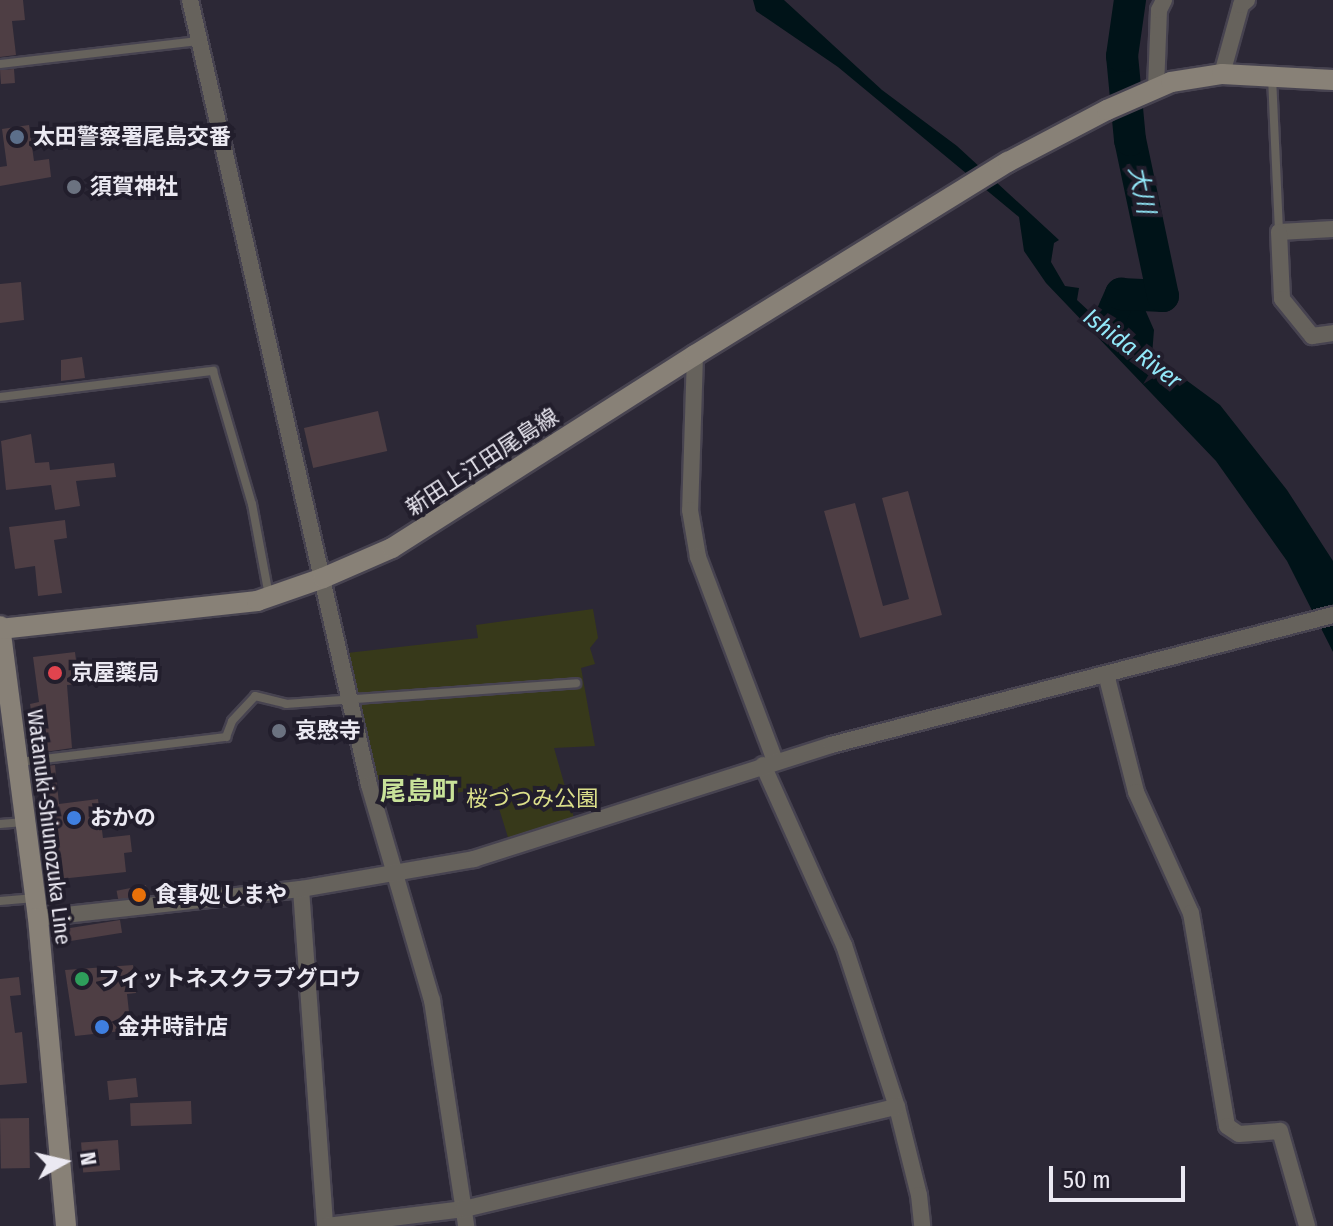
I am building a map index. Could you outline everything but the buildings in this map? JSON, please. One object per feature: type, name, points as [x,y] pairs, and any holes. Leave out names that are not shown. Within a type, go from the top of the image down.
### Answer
[{"type":"main road","points":[[1156,88],[1222,74],[1333,80]]},
{"type":"main road","name":"新田上江田尾島線","points":[[0,628],[269,597],[392,548],[695,355],[1008,162],[1156,88]]},
{"type":"main road","name":"Watanuki-Shiunozuka Line","points":[[0,628],[36,908],[66,1226]]},
{"type":"street","points":[[190,0],[350,699],[432,1000],[465,1218]]},
{"type":"street","points":[[1156,88],[1159,10],[1164,0]]},
{"type":"street","points":[[1222,74],[1241,5],[1247,0]]},
{"type":"street","points":[[1333,229],[1279,232],[1282,299],[1312,336],[1333,333]]},
{"type":"street","points":[[695,355],[690,510],[698,557],[769,763],[844,945],[897,1107],[919,1195],[922,1226]]},
{"type":"street","points":[[36,908],[301,889],[397,876],[474,859],[769,763],[1333,615]]},
{"type":"street","points":[[1106,674],[1136,792],[1191,913],[1227,1126],[1239,1134],[1280,1131],[1307,1226]]},
{"type":"street","points":[[301,889],[326,1226],[465,1218],[897,1107]]},
{"type":"lane","points":[[0,64],[199,41]]},
{"type":"lane","points":[[1272,76],[1279,232]]},
{"type":"lane","points":[[149,141],[219,129]]},
{"type":"lane","points":[[0,397],[213,371],[252,504],[269,597]]},
{"type":"lane","points":[[17,762],[226,737],[232,721],[255,696],[286,704],[576,683]]},
{"type":"lane","points":[[0,824],[25,822]]},
{"type":"lane","points":[[0,901],[36,908]]},
{"type":"green space","name":"桜づつみ公園","points":[[593,609],[598,638],[590,648],[595,664],[581,668],[595,746],[554,748],[576,825],[511,847],[492,786],[436,797],[435,785],[378,789],[347,653],[478,638],[476,625]]},
{"type":"water","name":"Ishida River","points":[[753,0],[784,0],[882,90],[957,146],[1059,240],[1054,243],[1051,262],[1065,286],[1079,288],[1077,300],[1091,313],[1104,312],[1101,300],[1114,279],[1140,298],[1154,330],[1152,355],[1220,405],[1287,490],[1333,561],[1333,652],[1287,561],[1216,461],[1046,283],[1024,251],[1019,217],[838,67],[756,11]]},
{"type":"waterway","name":"大川","points":[[1109,321],[1121,294],[1163,296],[1130,140],[1122,56],[1130,0]]},
{"type":"place","name":"太田警察署尾島交番","points":[[17,137]]},
{"type":"place","name":"須賀神社","points":[[74,187]]},
{"type":"place","name":"京屋薬局","points":[[55,673]]},
{"type":"place","name":"哀愍寺","points":[[279,731]]},
{"type":"place","name":"おかの","points":[[74,818]]},
{"type":"place","name":"食事処しまや","points":[[139,895]]},
{"type":"place","name":"フィットネスクラブグロウ","points":[[82,979]]},
{"type":"place","name":"金井時計店","points":[[102,1027]]},
{"type":"district","name":"尾島町","points":[[419,792]]}]
